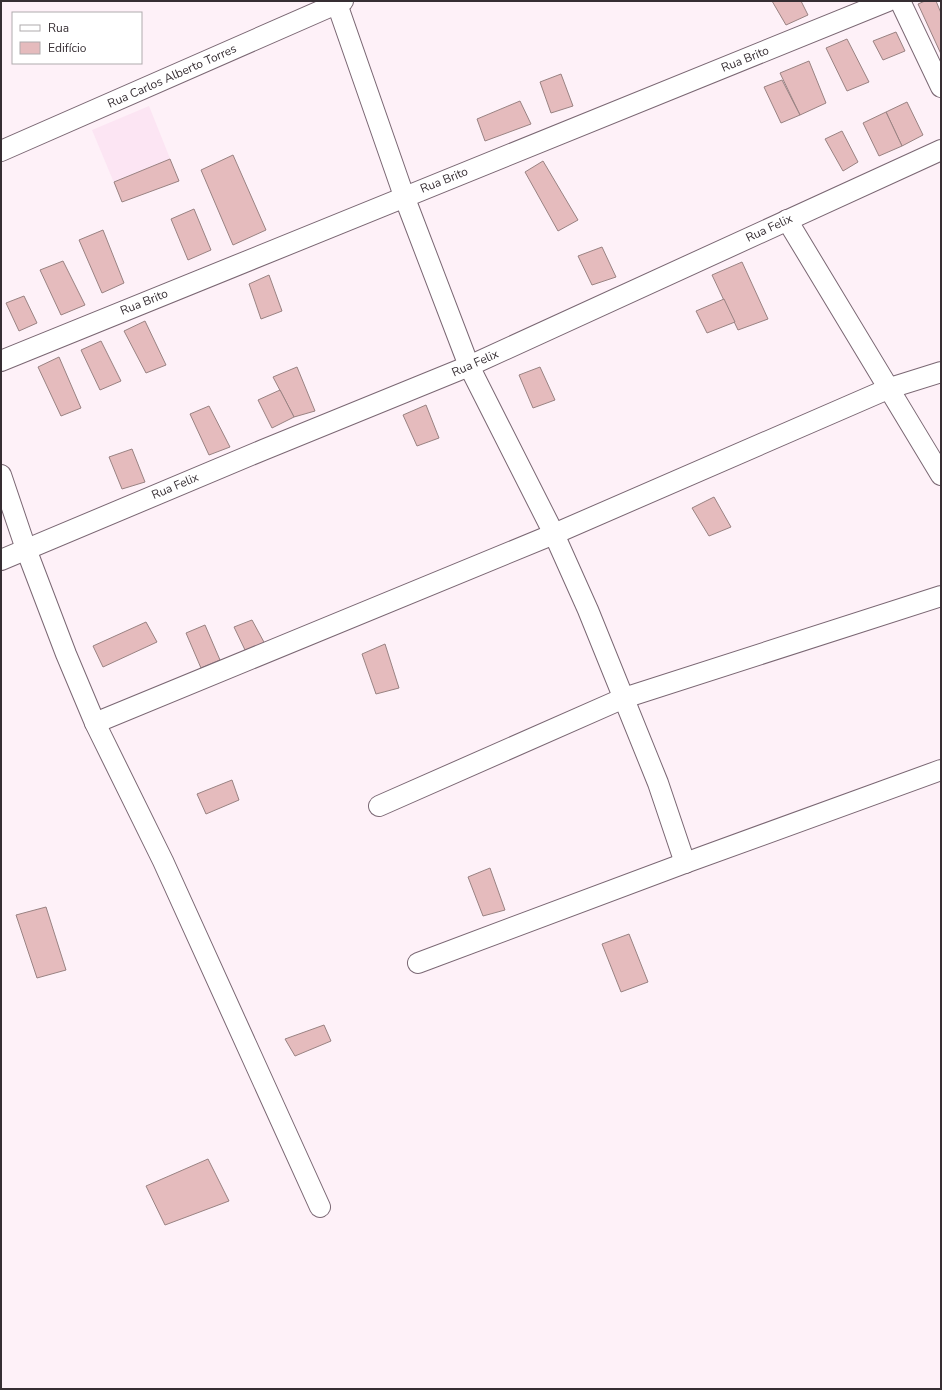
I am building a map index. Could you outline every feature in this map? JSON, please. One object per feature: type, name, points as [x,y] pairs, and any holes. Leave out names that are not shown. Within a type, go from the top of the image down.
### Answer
[{"type":"street","name":"Rua Brito","points":[[1,361],[404,196],[888,1]]},
{"type":"street","points":[[900,1],[941,88]]},
{"type":"street","points":[[339,2],[404,196],[470,366],[554,534],[591,617],[658,783],[686,863]]},
{"type":"street","name":"Rua Carlos Alberto Torres","points":[[1,151],[339,2]]},
{"type":"street","name":"Rua Felix","points":[[1,560],[26,548],[470,366],[941,150]]},
{"type":"street","points":[[787,220],[890,388],[941,475]]},
{"type":"street","points":[[95,723],[554,534],[890,388],[941,372]]},
{"type":"street","points":[[1,475],[26,548],[66,654],[95,723],[163,861],[320,1207]]},
{"type":"street","points":[[379,806],[624,698],[941,596]]},
{"type":"street","points":[[418,963],[941,770]]},
{"type":"shaded area","points":[[149,106],[179,181],[122,202],[92,130]]},
{"type":"building","points":[[772,1],[801,1],[808,15],[786,25]]},
{"type":"building","points":[[925,1],[936,1],[941,13],[941,54],[918,4]]},
{"type":"building","points":[[896,32],[905,51],[883,60],[873,41]]},
{"type":"building","points":[[847,39],[869,82],[847,91],[826,48]]},
{"type":"building","points":[[809,61],[826,103],[800,115],[780,73]]},
{"type":"building","points":[[561,74],[573,106],[551,113],[540,82]]},
{"type":"building","points":[[782,80],[800,115],[781,123],[764,87]]},
{"type":"building","points":[[520,101],[531,124],[485,141],[477,119]]},
{"type":"building","points":[[907,102],[923,135],[902,146],[886,112]]},
{"type":"building","points":[[886,112],[902,146],[879,156],[863,123]]},
{"type":"building","points":[[842,131],[858,162],[843,171],[825,139]]},
{"type":"building","points":[[233,155],[266,230],[233,245],[201,170]]},
{"type":"building","points":[[170,159],[179,181],[122,202],[114,182]]},
{"type":"building","points":[[543,161],[578,220],[558,231],[525,172]]},
{"type":"building","points":[[194,209],[211,250],[188,260],[171,219]]},
{"type":"building","points":[[103,230],[124,283],[102,293],[79,240]]},
{"type":"building","points":[[602,247],[616,277],[592,285],[578,256]]},
{"type":"building","points":[[63,261],[85,305],[61,315],[40,270]]},
{"type":"building","points":[[742,262],[768,319],[738,330],[712,275]]},
{"type":"building","points":[[269,275],[282,311],[261,319],[249,284]]},
{"type":"building","points":[[24,296],[37,323],[19,331],[6,303]]},
{"type":"building","points":[[724,299],[735,322],[707,333],[696,311]]},
{"type":"building","points":[[145,321],[166,365],[146,373],[124,331]]},
{"type":"building","points":[[101,341],[121,381],[100,390],[81,350]]},
{"type":"building","points":[[59,357],[81,408],[61,416],[38,367]]},
{"type":"building","points":[[297,367],[315,411],[294,417],[273,377]]},
{"type":"building","points":[[540,367],[555,400],[533,408],[519,375]]},
{"type":"building","points":[[280,390],[294,417],[272,428],[258,400]]},
{"type":"building","points":[[426,405],[439,438],[417,446],[403,415]]},
{"type":"building","points":[[209,406],[230,447],[209,455],[190,414]]},
{"type":"building","points":[[132,449],[145,482],[122,489],[109,457]]},
{"type":"building","points":[[714,497],[731,527],[709,536],[692,508]]},
{"type":"building","points":[[252,620],[265,644],[246,652],[234,627]]},
{"type":"building","points":[[146,622],[157,642],[103,667],[93,646]]},
{"type":"building","points":[[205,625],[220,660],[201,668],[186,633]]},
{"type":"building","points":[[385,644],[399,688],[376,694],[362,654]]},
{"type":"building","points":[[232,780],[239,800],[206,814],[197,794]]},
{"type":"building","points":[[490,868],[505,910],[483,916],[468,877]]},
{"type":"building","points":[[46,907],[66,970],[37,978],[16,915]]},
{"type":"building","points":[[629,934],[648,982],[621,992],[602,944]]},
{"type":"building","points":[[324,1025],[331,1041],[295,1056],[285,1039]]},
{"type":"building","points":[[208,1159],[229,1201],[165,1225],[146,1186]]}]
